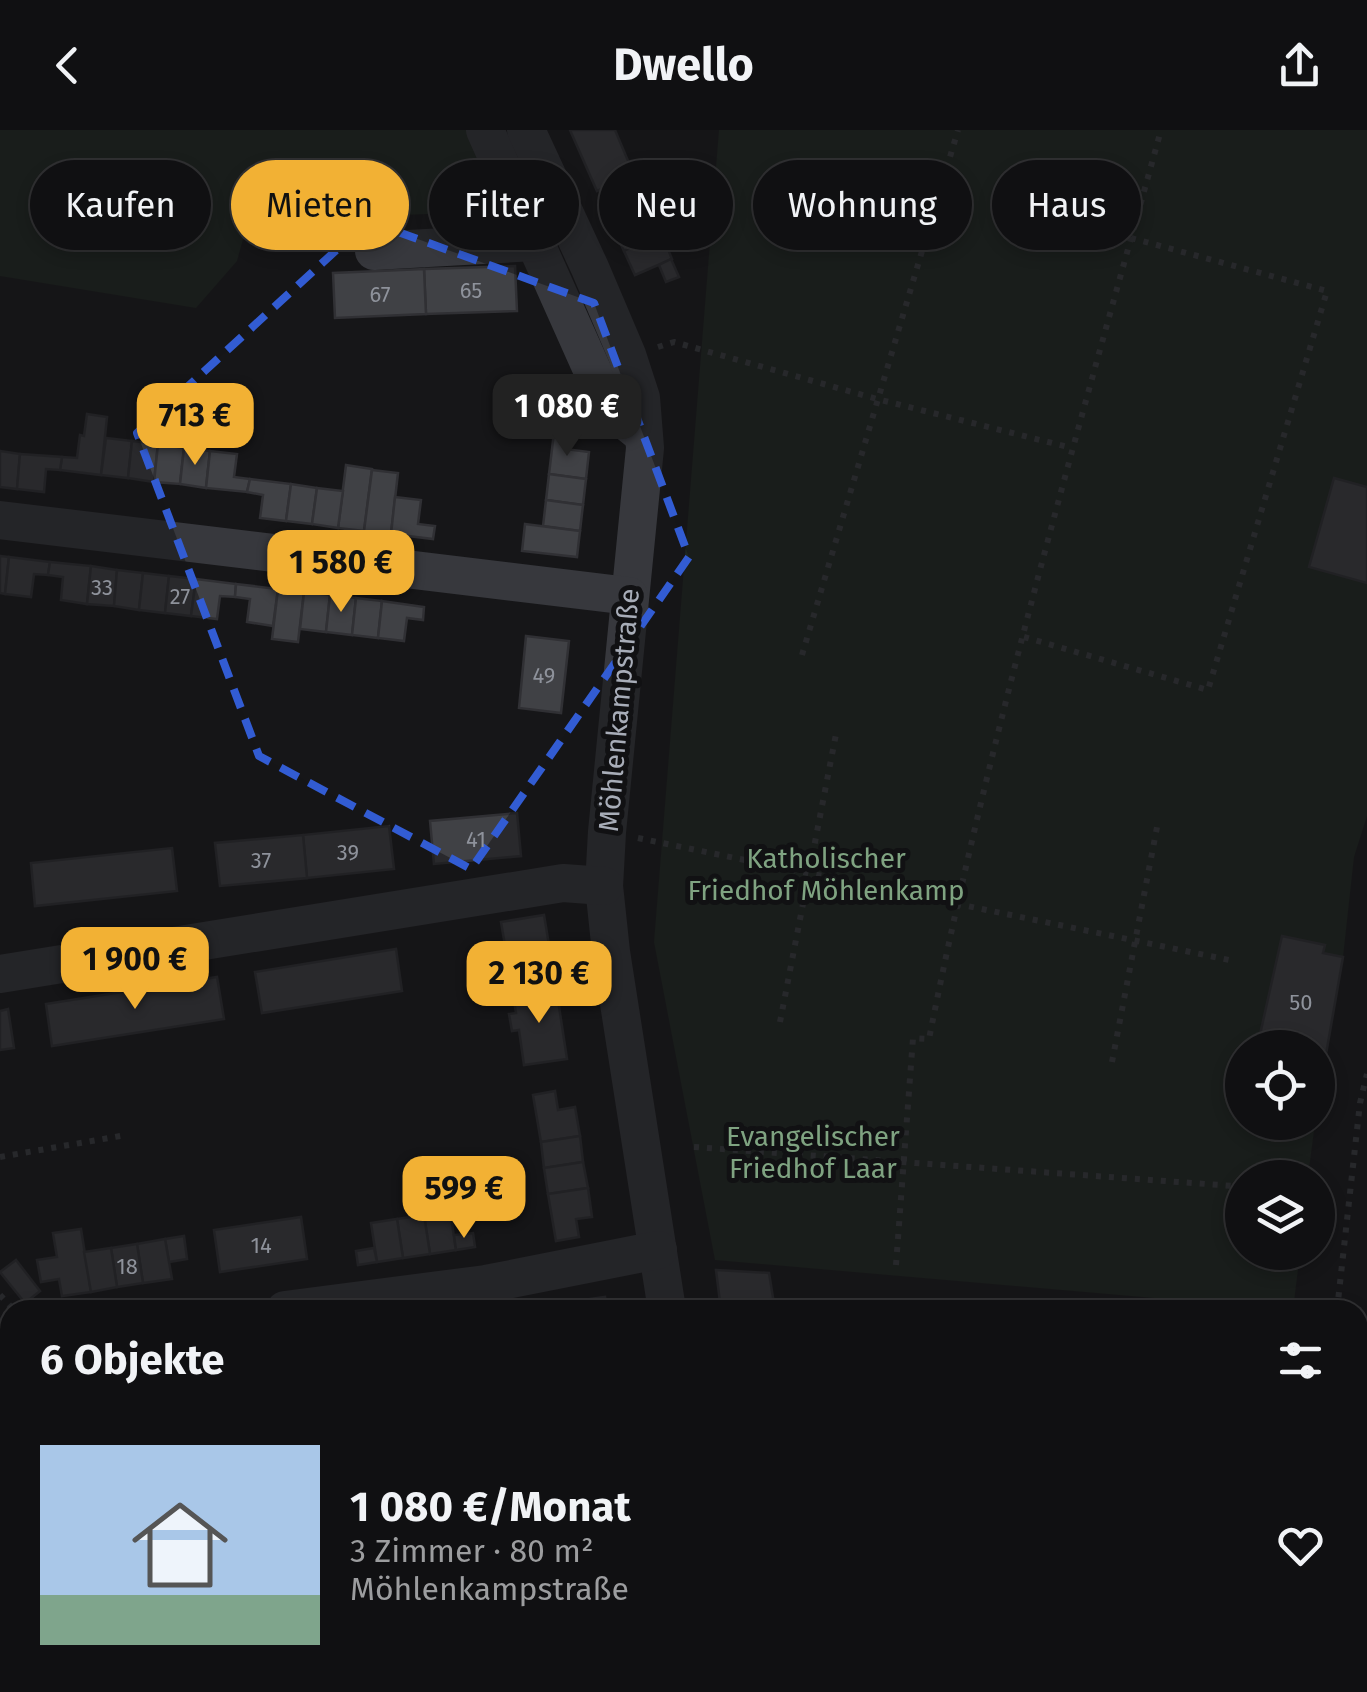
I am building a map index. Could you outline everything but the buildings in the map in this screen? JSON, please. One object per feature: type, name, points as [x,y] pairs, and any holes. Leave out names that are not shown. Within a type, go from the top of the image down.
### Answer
[{"type":"street","points":[[485,130],[498,160]]},
{"type":"street","name":"Möhlenkampstraße","points":[[526,130],[590,268],[627,355],[640,398],[645,448],[604,886],[666,1300]]},
{"type":"street","points":[[374,252],[429,249]]},
{"type":"street","points":[[539,250],[606,401],[644,436]]},
{"type":"street","points":[[0,520],[629,596]]},
{"type":"street","points":[[0,974],[564,883],[604,886]]},
{"type":"street","points":[[362,1300],[486,1284],[658,1250]]},
{"type":"path","points":[[802,655],[958,130]]},
{"type":"path","points":[[1141,202],[1161,130]]},
{"type":"path","points":[[1024,636],[1208,690],[1328,291],[1141,241]]},
{"type":"path","points":[[896,1265],[913,1038],[929,1038],[956,904],[1072,448],[1128,250]]},
{"type":"path","points":[[627,355],[674,342],[1072,448]]},
{"type":"path","points":[[780,1022],[837,730]]},
{"type":"path","points":[[1112,1062],[1158,822]]},
{"type":"path","points":[[607,832],[1229,960]]},
{"type":"path","points":[[1338,1300],[1360,1103],[1367,1074]]},
{"type":"path","points":[[0,1156],[126,1135]]},
{"type":"path","points":[[694,1147],[1225,1185]]},
{"type":"highlighted area","points":[[368,221],[594,303],[689,557],[471,869],[259,756],[137,433]]},
{"type":"green space","points":[[0,130],[469,130],[482,160],[429,160],[429,214],[409,215],[409,160],[231,160],[231,250],[240,250],[237,261],[196,308],[0,276]]},
{"type":"green space","points":[[719,130],[1367,130],[1367,816],[1354,857],[1330,1030],[1225,1030],[1225,1140],[1313,1140],[1310,1160],[1225,1160],[1225,1270],[1298,1270],[1294,1300],[1177,1300],[715,1260],[654,942],[709,250],[733,250],[733,160],[717,160]]},
{"type":"park label","name":"Katholischer Friedhof Möhlenkamp","points":[[826,874]]},
{"type":"park label","name":"Evangelischer Friedhof Laar","points":[[813,1152]]}]
